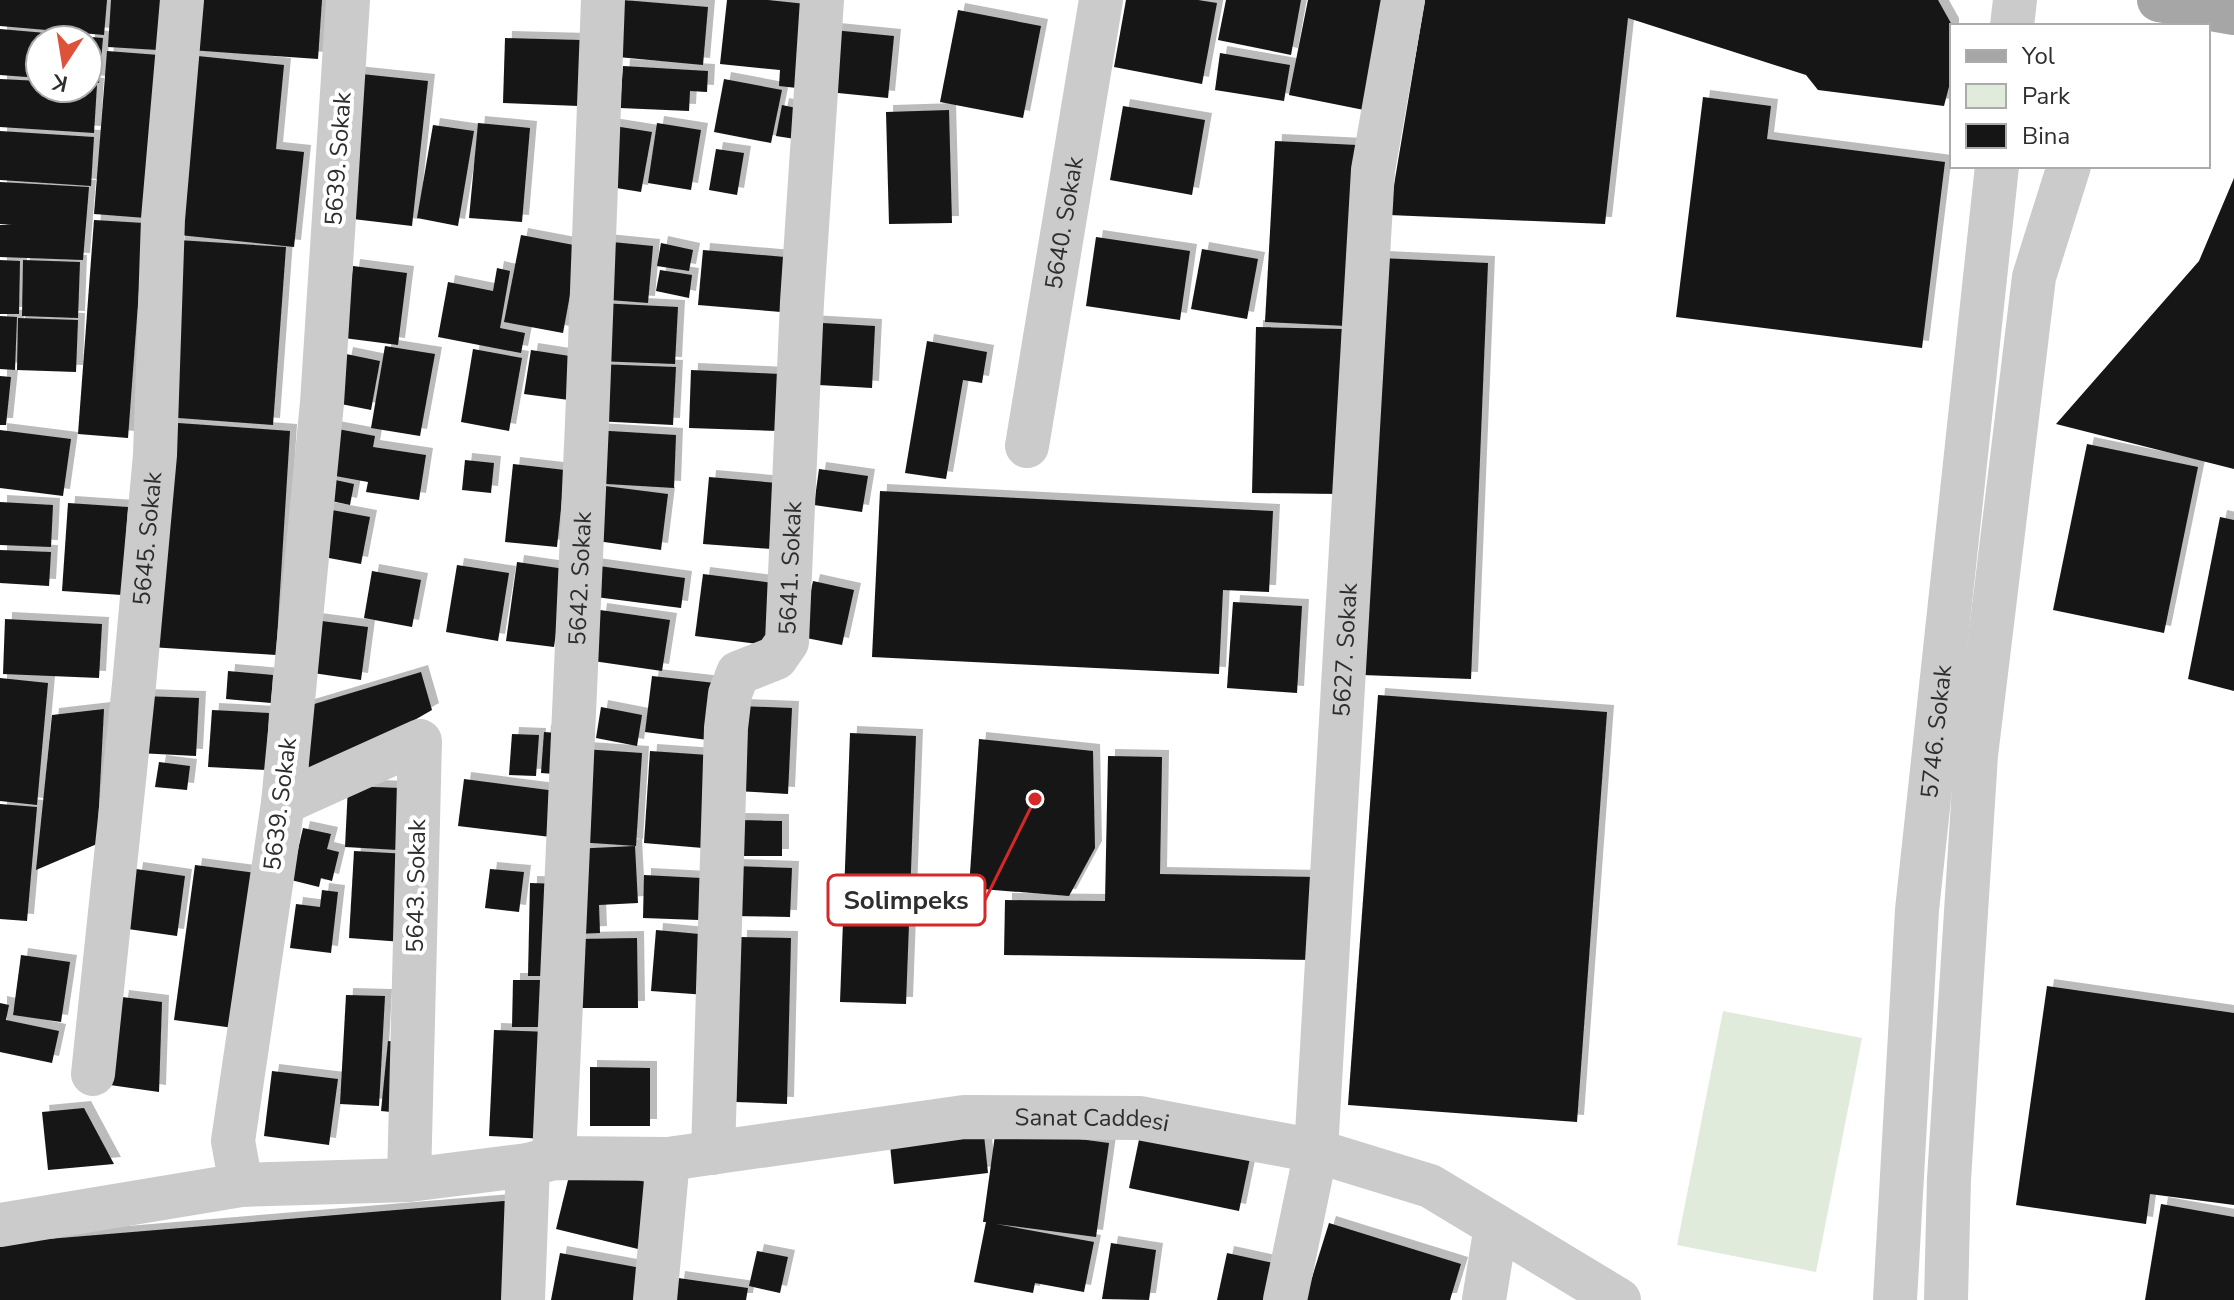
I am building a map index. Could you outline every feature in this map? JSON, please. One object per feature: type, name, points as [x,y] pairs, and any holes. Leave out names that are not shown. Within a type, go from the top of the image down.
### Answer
[{"type":"main road","points":[[2166,8],[2234,13]]},
{"type":"street","name":"5645. Sokak","points":[[93,1074],[155,455],[163,219],[182,0]]},
{"type":"street","name":"5639. Sokak","points":[[241,1185],[233,1141],[283,803],[322,403],[348,0]]},
{"type":"street","name":"5642. Sokak","points":[[541,1162],[587,423],[603,0]]},
{"type":"street","name":"5641. Sokak","points":[[713,1153],[726,728],[730,694],[738,673],[776,658],[787,642],[802,302],[822,0]]},
{"type":"street","name":"5640. Sokak","points":[[1027,446],[1101,0]]},
{"type":"street","name":"5627. Sokak","points":[[1285,1300],[1316,1151],[1373,170],[1403,0]]},
{"type":"street","points":[[2012,24],[2015,0]]},
{"type":"street","name":"5746. Sokak","points":[[1895,1300],[1917,910],[1997,168]]},
{"type":"street","points":[[1946,1300],[1949,1179],[1976,755],[2034,277],[2068,168]]},
{"type":"street","name":"5643. Sokak","points":[[283,803],[420,741],[409,1180]]},
{"type":"street","name":"Sanat Caddesi","points":[[541,1162],[668,1159],[964,1117],[1139,1118],[1316,1151],[1430,1186],[1619,1300]]},
{"type":"street","points":[[655,1300],[668,1159]]},
{"type":"street","points":[[0,1225],[241,1185],[409,1180],[541,1162],[523,1300]]},
{"type":"street","points":[[1484,1300],[1496,1226]]},
{"type":"green space","points":[[1723,1011],[1862,1038],[1816,1272],[1677,1245]]},
{"type":"building","points":[[0,0],[107,0],[104,35],[104,24],[24,24],[24,28],[0,26]]},
{"type":"building","points":[[111,0],[161,0],[158,50],[108,47]]},
{"type":"building","points":[[194,0],[322,0],[318,59],[190,50]]},
{"type":"building","points":[[623,0],[708,7],[703,65],[618,57]]},
{"type":"building","points":[[727,0],[806,4],[797,88],[779,86],[780,70],[720,64]]},
{"type":"building","points":[[1126,0],[1217,3],[1202,84],[1114,67]]},
{"type":"building","points":[[1226,0],[1301,0],[1291,55],[1218,40]]},
{"type":"building","points":[[1308,0],[1385,0],[1364,110],[1289,95]]},
{"type":"building","points":[[1425,0],[1938,0],[1951,24],[1950,83],[1944,106],[1818,90],[1806,75],[1628,18],[1605,224],[1389,215]]},
{"type":"building","points":[[958,10],[1041,26],[1023,118],[940,102]]},
{"type":"building","points":[[0,29],[24,31],[24,77],[0,75]]},
{"type":"building","points":[[833,30],[894,36],[888,98],[828,92]]},
{"type":"building","points":[[505,38],[581,40],[579,106],[503,103]]},
{"type":"building","points":[[107,51],[159,55],[146,218],[94,214]]},
{"type":"building","points":[[1220,53],[1290,65],[1284,101],[1215,90]]},
{"type":"building","points":[[188,55],[284,65],[276,149],[304,152],[294,247],[170,234]]},
{"type":"building","points":[[623,66],[708,71],[707,92],[690,91],[689,111],[620,108]]},
{"type":"building","points":[[352,73],[428,81],[412,226],[336,217]]},
{"type":"building","points":[[0,79],[24,80],[24,104],[96,104],[94,133],[0,127]]},
{"type":"building","points":[[724,79],[782,90],[771,143],[714,132]]},
{"type":"building","points":[[1703,97],[1771,106],[1767,139],[1945,162],[1922,348],[1676,317]]},
{"type":"building","points":[[782,105],[801,109],[795,139],[776,136]]},
{"type":"building","points":[[1123,106],[1205,120],[1192,195],[1110,180]]},
{"type":"building","points":[[949,110],[952,223],[889,224],[886,112]]},
{"type":"building","points":[[478,123],[530,128],[522,222],[469,218]]},
{"type":"building","points":[[657,123],[701,130],[691,190],[648,183]]},
{"type":"building","points":[[433,125],[474,131],[458,226],[417,218]]},
{"type":"building","points":[[608,125],[652,132],[641,192],[598,185]]},
{"type":"building","points":[[0,131],[94,137],[91,186],[0,180]]},
{"type":"building","points":[[1275,141],[1357,145],[1347,326],[1265,322]]},
{"type":"building","points":[[716,149],[744,153],[737,195],[709,190]]},
{"type":"building","points":[[2234,178],[2234,469],[2056,424],[2199,261]]},
{"type":"building","points":[[0,182],[89,187],[83,260],[0,257],[0,225],[12,224],[0,224]]},
{"type":"building","points":[[94,220],[144,223],[128,438],[78,434]]},
{"type":"building","points":[[521,235],[579,246],[563,333],[504,322]]},
{"type":"building","points":[[1096,237],[1190,251],[1180,320],[1086,306]]},
{"type":"building","points":[[178,240],[286,247],[273,425],[165,417]]},
{"type":"building","points":[[602,241],[653,246],[648,303],[597,299]]},
{"type":"building","points":[[661,243],[693,250],[689,271],[657,266]]},
{"type":"building","points":[[1202,249],[1258,259],[1247,319],[1191,309]]},
{"type":"building","points":[[703,250],[785,257],[781,312],[698,305]]},
{"type":"building","points":[[1380,258],[1488,263],[1471,679],[1362,675]]},
{"type":"building","points":[[0,260],[20,261],[19,314],[0,314]]},
{"type":"building","points":[[23,260],[80,262],[78,318],[22,316]]},
{"type":"building","points":[[353,266],[407,273],[398,345],[344,338]]},
{"type":"building","points":[[497,268],[510,271],[500,328],[525,333],[521,353],[438,337],[448,282],[493,291]]},
{"type":"building","points":[[660,270],[692,275],[689,298],[656,291]]},
{"type":"building","points":[[599,303],[678,307],[675,364],[596,361]]},
{"type":"building","points":[[0,316],[17,317],[15,370],[0,369]]},
{"type":"building","points":[[18,318],[78,320],[76,372],[17,370]]},
{"type":"building","points":[[805,322],[875,326],[872,388],[801,384]]},
{"type":"building","points":[[1256,327],[1342,329],[1338,494],[1252,493]]},
{"type":"building","points":[[927,341],[987,352],[982,383],[963,380],[946,479],[905,473]]},
{"type":"building","points":[[385,346],[435,354],[420,436],[371,428]]},
{"type":"building","points":[[473,349],[522,358],[509,431],[461,422]]},
{"type":"building","points":[[531,350],[576,357],[569,400],[524,394]]},
{"type":"building","points":[[346,354],[380,361],[371,410],[336,403]]},
{"type":"building","points":[[597,364],[676,367],[673,425],[595,421]]},
{"type":"building","points":[[691,370],[780,374],[778,431],[689,428]]},
{"type":"building","points":[[0,376],[11,377],[6,425],[0,425]]},
{"type":"building","points":[[164,422],[290,431],[276,655],[150,647]]},
{"type":"building","points":[[327,427],[375,436],[373,447],[426,455],[419,500],[366,492],[368,482],[319,473]]},
{"type":"building","points":[[0,430],[71,439],[63,496],[0,488]]},
{"type":"building","points":[[593,430],[676,435],[674,488],[590,483]]},
{"type":"building","points":[[2087,444],[2198,467],[2164,633],[2053,610]]},
{"type":"building","points":[[465,460],[494,463],[491,493],[462,490]]},
{"type":"building","points":[[513,464],[565,470],[557,547],[505,542]]},
{"type":"building","points":[[819,469],[868,476],[862,512],[814,505]]},
{"type":"building","points":[[709,477],[777,483],[772,549],[703,544]]},
{"type":"building","points":[[326,478],[354,484],[350,505],[322,499]]},
{"type":"building","points":[[597,485],[668,494],[661,550],[590,540]]},
{"type":"building","points":[[880,491],[1273,511],[1269,592],[1223,590],[1219,674],[872,657]]},
{"type":"building","points":[[0,502],[53,505],[51,547],[0,545]]},
{"type":"building","points":[[68,503],[128,507],[122,595],[62,591]]},
{"type":"building","points":[[321,508],[370,517],[361,564],[313,555]]},
{"type":"building","points":[[2220,517],[2234,520],[2234,691],[2188,679]]},
{"type":"building","points":[[0,550],[51,552],[49,586],[0,583]]},
{"type":"building","points":[[517,562],[565,569],[554,647],[506,641]]},
{"type":"building","points":[[457,565],[509,573],[498,641],[446,632]]},
{"type":"building","points":[[592,565],[685,578],[681,608],[588,596]]},
{"type":"building","points":[[372,571],[421,580],[412,627],[364,618]]},
{"type":"building","points":[[703,574],[781,584],[773,646],[695,636]]},
{"type":"building","points":[[813,581],[854,590],[842,645],[801,637]]},
{"type":"building","points":[[1233,602],[1302,606],[1297,693],[1227,688]]},
{"type":"building","points":[[600,610],[670,620],[662,671],[593,661]]},
{"type":"building","points":[[5,619],[102,624],[99,678],[3,674]]},
{"type":"building","points":[[314,620],[368,627],[361,680],[306,672]]},
{"type":"building","points":[[228,671],[273,675],[271,703],[226,699]]},
{"type":"building","points":[[421,672],[432,710],[310,780],[301,708]]},
{"type":"building","points":[[652,676],[715,683],[708,740],[645,732]]},
{"type":"building","points":[[0,678],[48,683],[37,805],[0,801]]},
{"type":"building","points":[[1378,695],[1607,712],[1577,1122],[1348,1105]]},
{"type":"building","points":[[142,696],[199,698],[196,756],[138,753]]},
{"type":"building","points":[[740,706],[792,708],[788,794],[736,791]]},
{"type":"building","points":[[601,707],[642,715],[637,746],[596,738]]},
{"type":"building","points":[[104,709],[97,844],[36,870],[52,715]]},
{"type":"building","points":[[212,710],[269,713],[266,770],[208,767]]},
{"type":"building","points":[[544,732],[571,734],[568,775],[541,773]]},
{"type":"building","points":[[850,733],[916,736],[906,1004],[840,1002]]},
{"type":"building","points":[[512,734],[539,735],[536,776],[509,775]]},
{"type":"building","points":[[979,739],[1093,751],[1095,848],[1069,896],[969,888]]},
{"type":"building","points":[[583,749],[642,753],[636,846],[577,842]]},
{"type":"building","points":[[650,751],[708,755],[703,848],[644,843]]},
{"type":"building","points":[[1108,756],[1162,757],[1160,874],[1315,877],[1313,960],[1004,955],[1005,900],[1105,901]]},
{"type":"building","points":[[159,762],[190,766],[187,790],[155,787]]},
{"type":"building","points":[[464,779],[556,791],[551,837],[458,826]]},
{"type":"building","points":[[348,786],[400,788],[398,850],[345,847]]},
{"type":"building","points":[[0,804],[37,807],[27,921],[0,919]]},
{"type":"building","points":[[737,820],[782,821],[782,856],[737,856]]},
{"type":"building","points":[[303,828],[331,834],[327,849],[339,852],[332,881],[321,878],[319,887],[291,880]]},
{"type":"building","points":[[635,846],[638,903],[599,905],[600,933],[576,934],[572,849]]},
{"type":"building","points":[[354,851],[408,854],[403,942],[349,938]]},
{"type":"building","points":[[195,865],[256,873],[234,1028],[174,1020]]},
{"type":"building","points":[[734,866],[792,868],[790,917],[733,916]]},
{"type":"building","points":[[136,869],[185,876],[177,936],[128,929]]},
{"type":"building","points":[[490,869],[524,872],[519,912],[485,908]]},
{"type":"building","points":[[644,875],[701,878],[699,920],[643,918]]},
{"type":"building","points":[[530,883],[562,884],[560,976],[528,976]]},
{"type":"building","points":[[322,890],[338,892],[331,953],[290,948],[296,904],[320,907]]},
{"type":"building","points":[[656,930],[710,935],[707,995],[651,991]]},
{"type":"building","points":[[740,937],[791,938],[787,1104],[736,1102]]},
{"type":"building","points":[[637,938],[638,1008],[579,1008],[578,939]]},
{"type":"building","points":[[21,955],[70,962],[61,1022],[13,1015]]},
{"type":"building","points":[[513,980],[555,980],[555,1027],[512,1027]]},
{"type":"building","points":[[2047,986],[2234,1013],[2234,1205],[2150,1194],[2146,1224],[2016,1205]]},
{"type":"building","points":[[346,995],[385,996],[379,1106],[340,1104]]},
{"type":"building","points":[[122,997],[162,1002],[159,1092],[110,1085]]},
{"type":"building","points":[[0,1003],[9,1005],[6,1020],[59,1031],[52,1063],[0,1052]]},
{"type":"building","points":[[494,1030],[551,1032],[546,1139],[489,1136]]},
{"type":"building","points":[[388,1041],[407,1043],[401,1113],[381,1111]]},
{"type":"building","points":[[590,1067],[650,1068],[650,1126],[590,1126]]},
{"type":"building","points":[[272,1071],[338,1079],[329,1145],[264,1136]]},
{"type":"building","points":[[84,1108],[114,1164],[48,1170],[42,1112]]},
{"type":"building","points":[[996,1128],[1109,1143],[1096,1237],[996,1224],[1094,1242],[1084,1292],[1035,1283],[1033,1293],[974,1282],[986,1222],[983,1222]]},
{"type":"building","points":[[1141,1130],[1251,1153],[1239,1211],[1129,1188]]},
{"type":"building","points":[[984,1135],[988,1173],[894,1184],[890,1145]]},
{"type":"building","points":[[572,1164],[654,1184],[638,1249],[556,1229]]},
{"type":"building","points":[[516,1200],[504,1300],[0,1300],[0,1243]]},
{"type":"building","points":[[2161,1204],[2234,1217],[2234,1300],[2145,1300]]},
{"type":"building","points":[[1329,1223],[1461,1264],[1450,1300],[1305,1300]]},
{"type":"building","points":[[1111,1243],[1156,1250],[1149,1300],[1102,1299]]},
{"type":"building","points":[[757,1251],[788,1257],[780,1293],[749,1286]]},
{"type":"building","points":[[560,1253],[641,1268],[635,1300],[551,1300]]},
{"type":"building","points":[[1227,1253],[1282,1265],[1275,1300],[1217,1300]]},
{"type":"building","points":[[678,1278],[748,1288],[746,1300],[675,1300]]},
{"type":"place","name":"Solimpeks","points":[[1035,799]]}]
